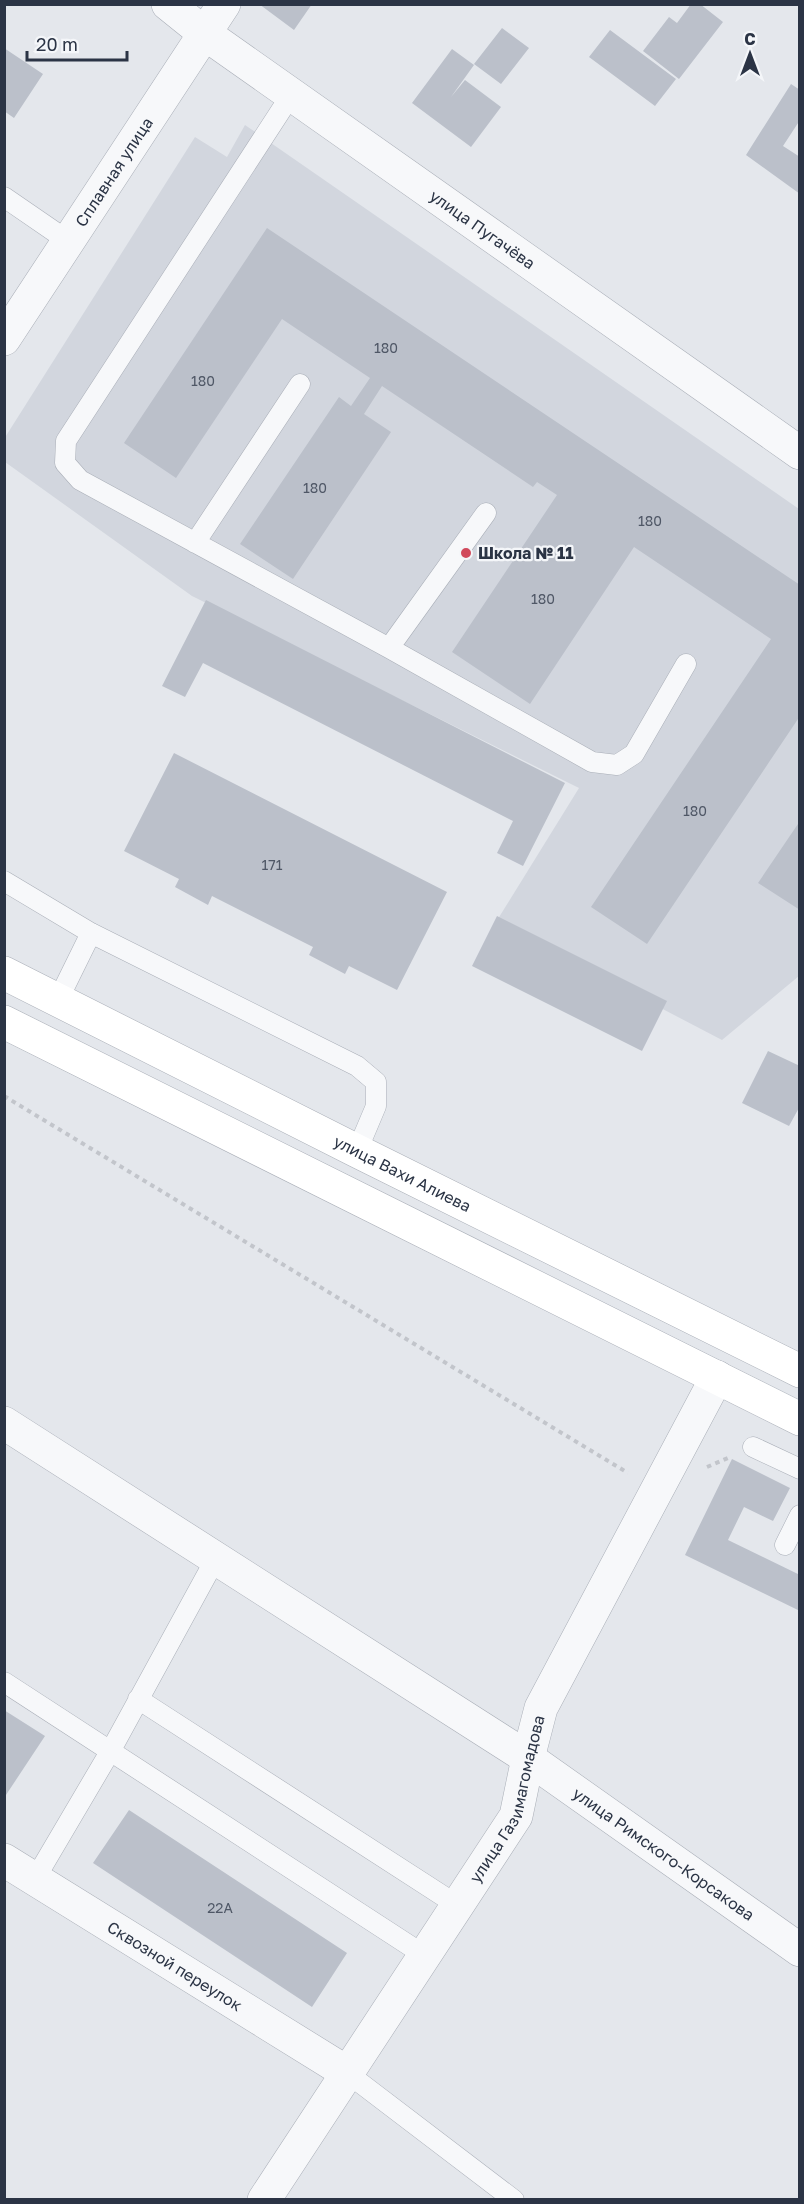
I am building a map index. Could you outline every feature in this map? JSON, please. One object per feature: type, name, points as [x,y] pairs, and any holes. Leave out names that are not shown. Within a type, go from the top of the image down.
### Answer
[{"type":"main road","name":"улица Вахи Алиева","points":[[4,973],[800,1371]]},
{"type":"main road","points":[[4,1022],[800,1419]]},
{"type":"street","name":"улица Пугачёва","points":[[168,4],[204,33],[291,95],[800,453]]},
{"type":"street","name":"Сплавная улица","points":[[4,339],[224,4]]},
{"type":"street","name":"улица Газимагомадова","points":[[264,2199],[516,1816],[541,1708],[717,1377]]},
{"type":"street","name":"улица Римского-Корсакова","points":[[4,1423],[528,1758],[800,1950]]},
{"type":"street","name":"Сквозной переулок","points":[[4,1860],[346,2073]]},
{"type":"lane","points":[[291,95],[66,441],[65,463],[80,480],[389,648],[592,762],[617,765],[634,754],[686,664]]},
{"type":"lane","points":[[4,197],[68,241]]},
{"type":"lane","points":[[195,543],[300,384]]},
{"type":"lane","points":[[389,648],[486,513]]},
{"type":"lane","points":[[4,881],[91,933],[357,1066],[375,1082],[376,1107],[357,1151]]},
{"type":"lane","points":[[58,1000],[91,933]]},
{"type":"lane","points":[[753,1447],[800,1469]]},
{"type":"lane","points":[[785,1545],[800,1515]]},
{"type":"lane","points":[[35,1879],[111,1750],[216,1558]]},
{"type":"lane","points":[[4,1682],[424,1955]]},
{"type":"lane","points":[[138,1699],[457,1905]]},
{"type":"lane","points":[[346,2073],[514,2199]]},
{"type":"path","points":[[4,1096],[656,1490]]},
{"type":"shaded area","name":"Школа № 11","points":[[245,125],[799,509],[799,976],[722,1040],[496,922],[579,788],[192,596],[5,462],[4,439],[195,137],[227,157]]},
{"type":"building","points":[[259,4],[312,4],[294,30]]},
{"type":"building","points":[[691,4],[700,4],[723,22],[679,79],[643,51],[669,17],[677,23]]},
{"type":"building","points":[[502,28],[529,48],[501,84],[474,64]]},
{"type":"building","points":[[610,30],[676,79],[655,106],[589,57]]},
{"type":"building","points":[[4,48],[43,74],[14,118],[4,111]]},
{"type":"building","points":[[452,49],[474,65],[451,97],[465,80],[501,107],[471,147],[412,103]]},
{"type":"building","points":[[791,84],[800,90],[800,120],[783,146],[800,157],[800,194],[746,155]]},
{"type":"building","points":[[267,228],[800,585],[800,716],[647,944],[591,907],[771,639],[634,547],[530,704],[452,652],[557,495],[537,482],[533,487],[382,386],[364,414],[391,432],[293,579],[240,544],[339,397],[351,406],[370,378],[282,319],[176,478],[124,443]]},
{"type":"building","points":[[206,600],[565,783],[523,866],[497,853],[513,821],[203,663],[185,697],[162,686]]},
{"type":"building","points":[[174,753],[447,892],[397,990],[349,966],[345,974],[309,955],[313,947],[212,896],[208,905],[175,887],[179,879],[124,851]]},
{"type":"building","points":[[800,821],[800,910],[758,883]]},
{"type":"building","points":[[497,916],[667,1001],[642,1051],[472,966]]},
{"type":"building","points":[[768,1051],[800,1066],[800,1106],[789,1126],[742,1103]]},
{"type":"building","points":[[732,1459],[790,1488],[773,1521],[744,1507],[728,1540],[800,1575],[800,1611],[685,1555]]},
{"type":"building","points":[[4,1710],[45,1736],[4,1798]]},
{"type":"building","points":[[129,1810],[347,1953],[312,2007],[93,1863]]},
{"type":"place","name":"Школа № 11","points":[[466,553]]}]
